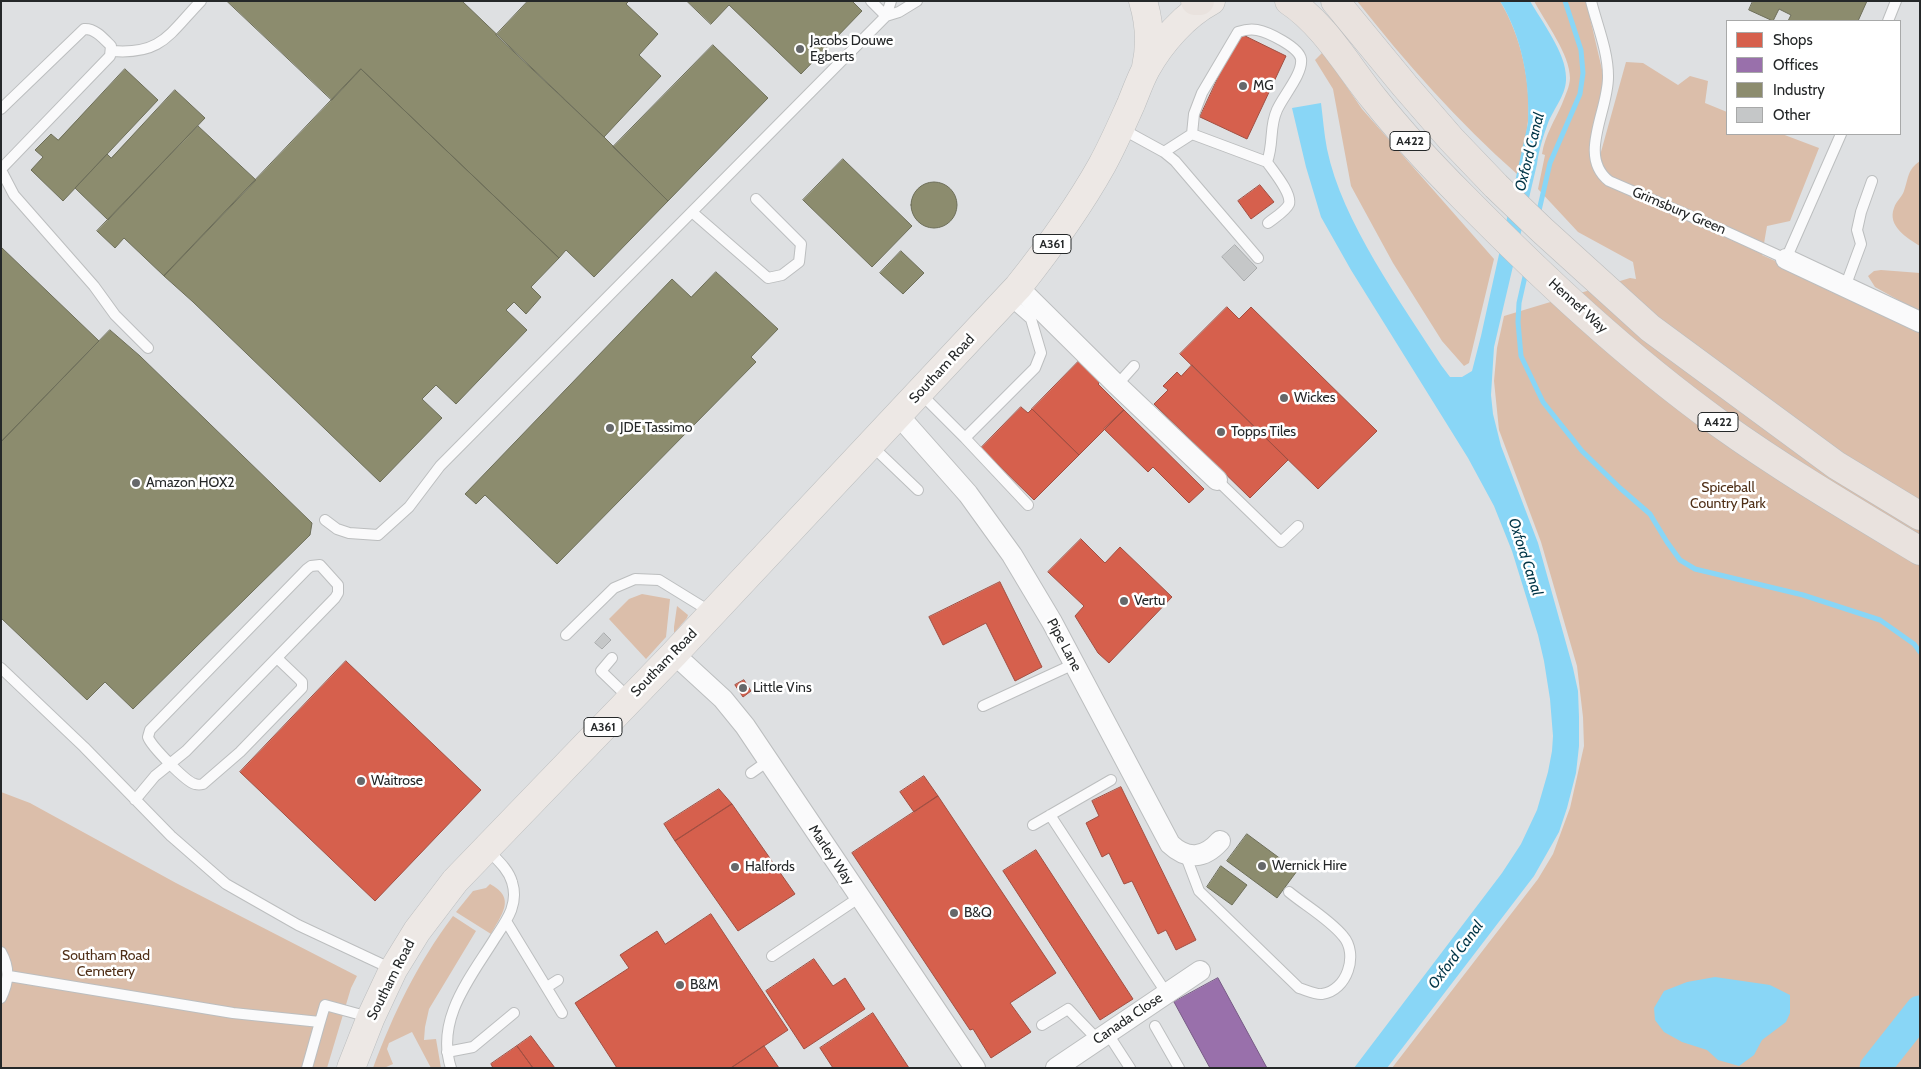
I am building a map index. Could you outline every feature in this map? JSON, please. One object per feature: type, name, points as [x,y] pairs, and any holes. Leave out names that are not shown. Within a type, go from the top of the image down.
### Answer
[{"type":"highway","points":[[1195,1],[1200,1]]},
{"type":"highway","name":"Hennef Way","points":[[1289,1],[1309,18],[1421,154],[1536,268],[1610,335],[1719,423],[1818,490],[1920,551]]},
{"type":"highway","name":"A422","points":[[1335,1],[1404,86],[1496,186],[1650,328],[1836,465],[1920,516]]},
{"type":"main road","name":"Southam Road","points":[[351,1068],[371,1017],[393,970],[436,904],[486,848],[674,654],[920,394],[1013,293],[1047,251],[1102,166],[1121,129],[1146,69],[1150,50],[1150,33],[1143,1]]},
{"type":"main road","name":"Southam Road","points":[[1146,69],[1178,27],[1195,11],[1211,1]]},
{"type":"street","name":"Grimsbury Green","points":[[1786,259],[1920,322]]},
{"type":"street","points":[[1013,293],[1117,385],[1217,480]]},
{"type":"street","name":"Pipe Lane","points":[[898,416],[957,481],[990,523],[1032,588],[1166,838],[1175,849],[1185,854]]},
{"type":"street","name":"Marley Way","points":[[674,654],[732,709],[768,761],[832,843],[860,897],[974,1068]]},
{"type":"street","points":[[1185,854],[1205,854],[1220,841]]},
{"type":"street","name":"Canada Close","points":[[1056,1068],[1200,971]]},
{"type":"lane","points":[[112,51],[136,51],[157,45],[201,1]]},
{"type":"lane","points":[[871,1],[886,16]]},
{"type":"lane","points":[[324,520],[337,529],[359,535],[378,535],[385,530],[409,507],[440,466],[886,16],[891,1]]},
{"type":"lane","points":[[886,16],[904,10],[918,1]]},
{"type":"lane","name":"Grimsbury Green","points":[[1591,1],[1607,60],[1608,76],[1604,110],[1594,143],[1596,166],[1601,174],[1609,181],[1786,259]]},
{"type":"lane","points":[[1888,20],[1896,1]]},
{"type":"lane","points":[[1,109],[84,29],[95,31],[109,44],[112,51],[110,56],[1,170],[14,194],[94,286],[115,315],[148,348]]},
{"type":"lane","points":[[1192,134],[1194,114],[1202,93],[1235,35],[1238,32],[1247,30],[1266,32],[1289,45],[1300,56],[1301,60],[1295,78],[1274,116],[1272,124],[1273,140],[1267,162]]},
{"type":"lane","points":[[1121,129],[1164,152],[1175,161],[1258,258]]},
{"type":"lane","points":[[1164,152],[1192,134]]},
{"type":"lane","points":[[1192,134],[1267,162],[1289,198],[1286,208],[1268,223]]},
{"type":"lane","points":[[1786,259],[1841,135]]},
{"type":"lane","points":[[1845,288],[1861,244],[1858,230],[1860,212],[1872,181]]},
{"type":"lane","points":[[692,212],[768,278],[782,275],[799,262],[801,244],[756,199]]},
{"type":"lane","points":[[965,438],[1035,368],[1041,352],[1031,319],[1013,293]]},
{"type":"lane","points":[[1117,385],[1134,366]]},
{"type":"lane","points":[[920,394],[965,438],[1028,505]]},
{"type":"lane","points":[[871,445],[918,490]]},
{"type":"lane","points":[[1217,480],[1281,542],[1298,526]]},
{"type":"lane","points":[[136,800],[155,776],[171,764],[186,751],[338,593],[339,589],[336,580],[320,565],[311,566],[307,569],[150,730],[148,737],[150,741],[171,764],[191,782],[198,785],[203,784],[240,752],[300,691],[303,685],[299,679],[277,658]]},
{"type":"lane","points":[[566,635],[614,588],[635,579],[659,580],[712,613]]},
{"type":"lane","points":[[612,658],[601,671],[630,699]]},
{"type":"lane","points":[[984,706],[1074,664]]},
{"type":"lane","points":[[1,668],[84,747],[171,836],[226,884],[298,925],[393,970]]},
{"type":"lane","points":[[751,773],[768,761]]},
{"type":"lane","points":[[1033,825],[1111,780]]},
{"type":"lane","points":[[1050,815],[1167,994]]},
{"type":"lane","points":[[451,1068],[446,1036],[456,1004],[506,921],[514,904],[512,883],[503,867],[486,848]]},
{"type":"lane","points":[[1185,854],[1199,891],[1300,988],[1321,994],[1337,988],[1347,975],[1350,947],[1344,936],[1331,924],[1289,892]]},
{"type":"lane","points":[[772,956],[860,897]]},
{"type":"lane","points":[[506,921],[562,1013]]},
{"type":"lane","points":[[1,952],[7,964],[9,976],[1,998]]},
{"type":"lane","points":[[9,976],[233,1013],[320,1022]]},
{"type":"lane","points":[[546,988],[558,980]]},
{"type":"lane","points":[[307,1068],[325,1005],[371,1017]]},
{"type":"lane","points":[[1042,1026],[1068,1008],[1103,1037],[1130,1068]]},
{"type":"lane","points":[[447,1052],[473,1048],[514,1013]]},
{"type":"lane","points":[[1155,1026],[1178,1068]]},
{"type":"green space","points":[[1357,1],[1500,1],[1519,44],[1528,90],[1528,121],[1517,174],[1474,134],[1433,91]]},
{"type":"green space","name":"Spiceball Country Park","points":[[1534,1],[1586,1],[1604,78],[1599,159],[1626,62],[1643,63],[1678,85],[1690,76],[1708,81],[1705,103],[1726,112],[1726,135],[1785,135],[1819,148],[1790,221],[1767,226],[1762,255],[1920,327],[1920,1068],[1392,1068],[1538,879],[1553,854],[1570,808],[1584,746],[1583,717],[1577,666],[1541,542],[1499,430],[1494,381],[1497,348],[1504,316],[1630,278],[1636,279],[1633,262],[1578,232],[1538,189],[1545,155],[1542,154],[1543,147],[1566,94],[1570,78],[1566,59]]},
{"type":"green space","points":[[1323,52],[1362,109],[1494,259],[1469,363],[1464,366],[1442,341],[1393,263],[1351,186],[1333,89],[1315,60]]},
{"type":"green space","points":[[1920,161],[1920,246],[1900,231],[1893,220],[1893,214],[1911,171]]},
{"type":"green space","points":[[1874,271],[1920,273],[1920,312],[1875,287],[1868,276]]},
{"type":"green space","points":[[642,594],[670,599],[666,637],[646,659],[609,619],[629,599]]},
{"type":"green space","points":[[677,606],[688,615],[674,633],[674,627]]},
{"type":"green space","name":"Southam Road Cemetery","points":[[1,792],[30,803],[176,883],[357,976],[351,988],[327,1068],[1,1068]]},
{"type":"green space","points":[[490,884],[498,889],[505,901],[502,914],[491,934],[456,912],[473,891],[486,888]]},
{"type":"green space","points":[[453,916],[476,931],[429,1009],[424,1040],[436,1039],[441,1068],[431,1068],[412,1032],[389,1043],[387,1049],[393,1064],[384,1068],[373,1068],[389,1027],[417,970]]},
{"type":"water","name":"Oxford Canal","points":[[1500,1],[1530,1],[1558,48],[1566,77],[1560,101],[1548,123],[1540,148],[1494,347],[1491,395],[1493,414],[1501,446],[1538,543],[1573,668],[1578,691],[1579,717],[1579,746],[1576,773],[1559,832],[1534,876],[1387,1068],[1354,1068],[1502,873],[1521,844],[1537,810],[1548,772],[1553,736],[1550,699],[1538,635],[1512,551],[1494,506],[1468,458],[1351,270],[1321,217],[1306,167],[1292,108],[1321,103],[1327,149],[1335,177],[1359,233],[1391,288],[1441,365],[1450,377],[1462,377],[1472,371],[1528,123],[1528,91],[1523,60],[1514,29]]},
{"type":"water","points":[[1715,977],[1770,985],[1790,995],[1790,1013],[1786,1022],[1762,1040],[1754,1055],[1739,1066],[1718,1060],[1707,1050],[1682,1042],[1664,1032],[1655,1020],[1654,1008],[1664,991],[1687,982]]},
{"type":"building: Shops","name":"MG","points":[[1239,33],[1286,56],[1247,139],[1200,117]]},
{"type":"building: Shops","points":[[1260,185],[1274,202],[1251,219],[1238,201]]},
{"type":"building: Shops","name":"Wickes","points":[[1227,307],[1239,319],[1251,307],[1377,431],[1318,489],[1180,354]]},
{"type":"building: Shops","points":[[1079,361],[1100,382],[1098,384],[1124,410],[1079,455],[1032,409]]},
{"type":"building: Shops","name":"Topps Tiles","points":[[1192,365],[1288,460],[1250,498],[1154,404],[1168,390],[1163,386],[1177,372],[1181,376]]},
{"type":"building: Shops","points":[[1021,407],[1028,413],[1032,409],[1079,455],[1034,500],[981,448]]},
{"type":"building: Shops","points":[[1124,410],[1204,489],[1189,503],[1153,467],[1148,472],[1104,429]]},
{"type":"building: Shops","name":"Vertu","points":[[1081,539],[1105,563],[1120,547],[1172,597],[1109,663],[1098,653],[1075,616],[1084,606],[1048,572]]},
{"type":"building: Shops","points":[[1000,582],[1042,667],[1015,681],[986,623],[943,645],[929,617]]},
{"type":"building: Shops","name":"Waitrose","points":[[346,661],[481,790],[375,901],[240,772]]},
{"type":"building: Shops","name":"Little Vins","points":[[744,680],[751,691],[743,697],[735,685]]},
{"type":"building: Shops","points":[[924,776],[938,796],[914,812],[900,792]]},
{"type":"building: Shops","points":[[1121,787],[1196,940],[1176,950],[1166,930],[1158,934],[1132,881],[1124,884],[1109,853],[1102,857],[1086,823],[1099,816],[1092,801]]},
{"type":"building: Shops","points":[[719,789],[732,804],[675,841],[664,824]]},
{"type":"building: Shops","name":"B&Q","points":[[938,796],[1056,973],[1010,1003],[1031,1032],[991,1058],[973,1029],[970,1030],[852,853]]},
{"type":"building: Shops","name":"Halfords","points":[[732,804],[795,894],[738,931],[675,841]]},
{"type":"building: Shops","points":[[1036,850],[1133,999],[1100,1020],[1003,871]]},
{"type":"building: Shops","name":"B&M","points":[[711,914],[788,1030],[731,1068],[617,1068],[575,1003],[629,968],[620,955],[657,931],[665,944]]},
{"type":"building: Shops","points":[[814,959],[833,986],[845,978],[865,1009],[804,1049],[766,991]]},
{"type":"building: Shops","points":[[873,1013],[909,1068],[833,1068],[820,1048]]},
{"type":"building: Shops","points":[[531,1036],[555,1068],[533,1068],[517,1046]]},
{"type":"building: Shops","points":[[517,1046],[533,1068],[493,1068],[491,1064]]},
{"type":"building: Shops","points":[[764,1046],[779,1068],[731,1068]]},
{"type":"building: Offices","points":[[1218,978],[1267,1068],[1210,1068],[1174,1002]]},
{"type":"building: Industry","points":[[227,1],[462,1],[668,201],[594,277],[566,250],[559,258],[361,69],[332,100]]},
{"type":"building: Industry","points":[[528,1],[629,1],[626,4],[658,34],[639,55],[661,76],[604,137],[496,35]]},
{"type":"building: Industry","name":"Jacobs Douwe Egberts","points":[[687,1],[852,1],[862,11],[801,74],[729,5],[711,24]]},
{"type":"building: Industry","points":[[1753,1],[1867,1],[1858,20],[1788,20],[1791,15],[1779,9],[1774,20],[1771,20],[1749,10]]},
{"type":"building: Industry","points":[[713,45],[768,98],[668,201],[613,147]]},
{"type":"building: Industry","points":[[125,69],[158,100],[63,201],[31,170],[43,157],[35,150],[51,134],[58,140]]},
{"type":"building: Industry","points":[[361,69],[559,258],[531,287],[541,297],[526,314],[514,302],[506,310],[527,330],[456,404],[436,385],[422,399],[442,418],[380,482],[164,276]]},
{"type":"building: Industry","points":[[175,90],[205,118],[108,220],[75,188],[107,154],[111,158]]},
{"type":"building: Industry","points":[[198,126],[256,180],[164,276],[124,238],[115,248],[97,231]]},
{"type":"building: Industry","points":[[843,159],[912,226],[872,267],[803,200]]},
{"type":"building: Industry","points":[[929,182],[939,182],[953,192],[957,205],[953,218],[947,224],[939,228],[929,228],[915,218],[911,210],[911,200],[921,186]]},
{"type":"building: Industry","points":[[1,247],[99,341],[1,442]]},
{"type":"building: Industry","points":[[901,251],[924,273],[903,294],[880,273]]},
{"type":"building: Industry","name":"JDE Tassimo","points":[[716,272],[778,329],[751,357],[756,362],[557,564],[485,495],[476,504],[465,494],[672,279],[691,297]]},
{"type":"building: Industry","name":"Amazon HOX2","points":[[110,330],[140,356],[312,523],[310,535],[133,709],[105,682],[87,700],[1,618],[1,442]]},
{"type":"building: Industry","name":"Wernick Hire","points":[[1247,834],[1297,871],[1277,898],[1227,861]]},
{"type":"building: Industry","name":"Wernick Hire","points":[[1221,866],[1247,885],[1232,905],[1207,887]]},
{"type":"building: Other","points":[[1235,245],[1257,268],[1244,281],[1222,257]]},
{"type":"building: Other","points":[[604,633],[611,640],[602,649],[595,643]]},
{"type":"waterway","points":[[1538,215],[1550,163],[1580,94],[1583,73],[1581,50],[1565,1]]},
{"type":"waterway","points":[[1526,272],[1519,303],[1518,322],[1521,356],[1543,402],[1582,451],[1650,514],[1680,560],[1695,569],[1803,595],[1880,620],[1914,644],[1920,652]]},
{"type":"waterway","points":[[1875,1068],[1920,1011]]},
{"type":"place","name":"Jacobs Douwe Egberts","points":[[800,49]]},
{"type":"place","name":"MG","points":[[1243,86]]},
{"type":"place","name":"Wickes","points":[[1284,398]]},
{"type":"place","name":"JDE Tassimo","points":[[610,428]]},
{"type":"place","name":"Topps Tiles","points":[[1221,432]]},
{"type":"place","name":"Amazon HOX2","points":[[136,483]]},
{"type":"place","name":"Vertu","points":[[1124,601]]},
{"type":"place","name":"Little Vins","points":[[743,688]]},
{"type":"place","name":"Waitrose","points":[[361,781]]},
{"type":"place","name":"Wernick Hire","points":[[1262,866]]},
{"type":"place","name":"Halfords","points":[[735,867]]},
{"type":"place","name":"B&Q","points":[[954,913]]},
{"type":"place","name":"B&M","points":[[680,985]]}]
